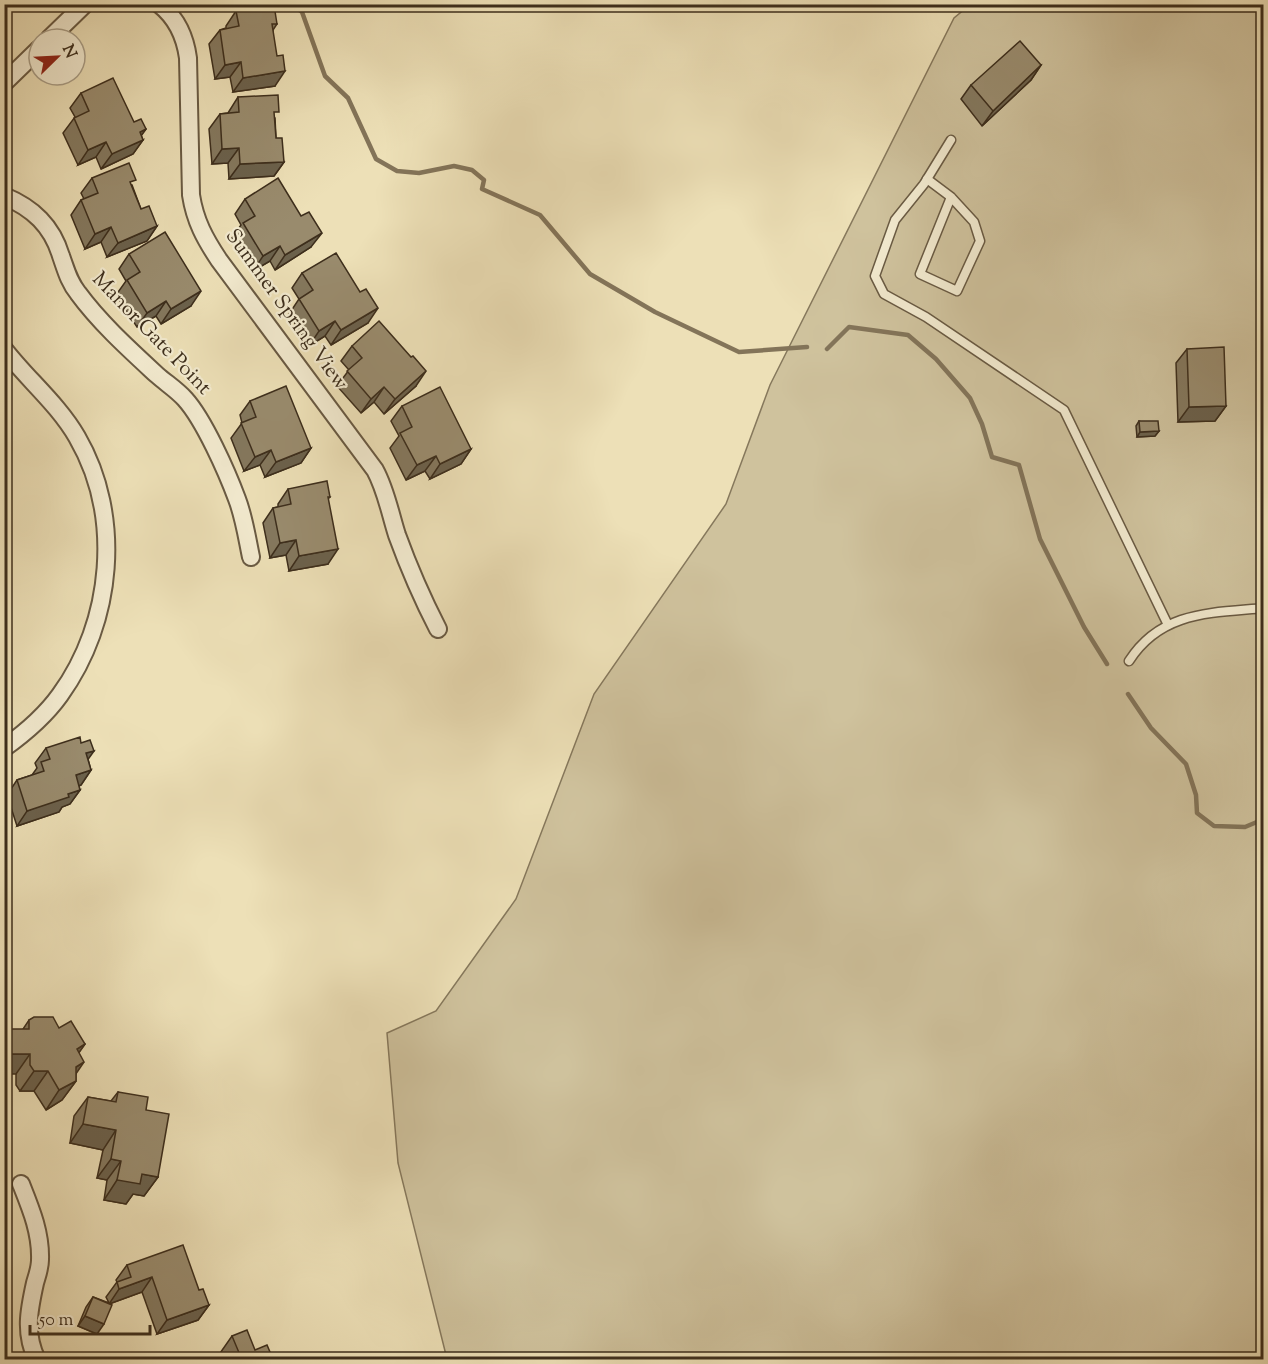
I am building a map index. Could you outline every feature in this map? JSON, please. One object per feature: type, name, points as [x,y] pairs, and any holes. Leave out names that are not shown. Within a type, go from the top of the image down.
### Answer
[{"type":"street","points":[[61,27],[85,4]]},
{"type":"street","name":"Summer Spring View","points":[[159,4],[173,18],[186,43],[191,195],[194,214],[200,229],[219,260],[375,470],[382,484],[419,592],[438,629]]},
{"type":"street","points":[[4,83],[27,61]]},
{"type":"street","name":"Manor Gate Point","points":[[4,196],[34,212],[45,223],[54,237],[66,274],[85,303],[158,376],[184,397],[194,410],[204,426],[237,500],[251,557]]},
{"type":"street","points":[[4,349],[60,412],[76,434],[88,457],[99,489],[106,549],[105,580],[100,611],[92,638],[75,672],[42,717],[4,748]]},
{"type":"street","points":[[21,1184],[35,1220],[39,1243],[40,1263],[28,1314],[28,1334],[37,1359]]},
{"type":"lane","points":[[951,140],[927,179],[895,220],[875,276],[884,294],[926,316],[1064,410],[1168,625]]},
{"type":"lane","points":[[927,179],[951,197],[974,222],[980,241],[957,291],[920,274],[951,197]]},
{"type":"lane","points":[[1129,661],[1147,638],[1180,619],[1195,615],[1263,608]]},
{"type":"shaded area","points":[[971,4],[1263,5],[1263,1359],[447,1359],[398,1163],[387,1033],[436,1011],[516,899],[594,694],[726,504],[770,385],[954,18]]},
{"type":"building","points":[[274,5],[277,24],[272,24],[277,56],[283,55],[285,71],[243,78],[241,62],[225,65],[220,30],[239,26],[236,11]]},
{"type":"building","points":[[1020,41],[1041,65],[993,111],[971,85]]},
{"type":"building","points":[[113,78],[134,122],[141,119],[146,129],[140,132],[143,140],[112,154],[106,142],[88,150],[74,118],[89,111],[81,93]]},
{"type":"building","points":[[278,95],[279,112],[274,112],[276,138],[282,138],[284,162],[240,164],[239,148],[222,149],[220,114],[239,112],[238,97]]},
{"type":"building","points":[[129,163],[136,180],[130,182],[141,209],[149,206],[157,226],[118,243],[111,227],[95,234],[81,200],[98,193],[92,178]]},
{"type":"building","points":[[278,178],[301,216],[309,212],[322,233],[285,255],[280,246],[263,256],[243,223],[255,216],[245,199]]},
{"type":"building","points":[[165,232],[201,291],[171,309],[166,301],[147,313],[127,280],[140,272],[129,254]]},
{"type":"building","points":[[336,253],[360,292],[366,289],[378,308],[341,330],[335,321],[319,331],[299,299],[313,290],[302,273]]},
{"type":"building","points":[[379,321],[426,371],[395,399],[384,387],[371,399],[347,371],[362,358],[352,346]]},
{"type":"building","points":[[1224,347],[1226,406],[1189,407],[1187,349]]},
{"type":"building","points":[[286,386],[311,448],[276,462],[271,450],[255,457],[241,423],[256,417],[250,401]]},
{"type":"building","points":[[440,387],[471,449],[440,464],[436,456],[417,465],[400,433],[412,427],[402,406]]},
{"type":"building","points":[[1139,421],[1158,421],[1159,431],[1140,432]]},
{"type":"building","points":[[327,481],[338,549],[299,556],[296,540],[280,543],[273,508],[291,504],[288,489]]},
{"type":"building","points":[[80,737],[81,743],[90,740],[94,751],[86,753],[91,770],[76,775],[80,790],[68,794],[69,797],[27,811],[17,780],[44,771],[41,762],[50,759],[46,748]]},
{"type":"building","points":[[34,1017],[53,1017],[59,1028],[71,1021],[85,1044],[77,1049],[84,1062],[76,1067],[76,1081],[59,1090],[48,1071],[34,1071],[30,1065],[30,1054],[4,1054],[4,1029],[29,1029],[29,1020]]},
{"type":"building","points":[[118,1092],[148,1097],[146,1110],[169,1114],[158,1177],[142,1174],[140,1184],[117,1180],[121,1161],[111,1159],[116,1130],[83,1124],[88,1097],[116,1102]]},
{"type":"building","points":[[183,1245],[199,1290],[203,1289],[209,1305],[167,1320],[152,1277],[119,1289],[117,1282],[131,1277],[127,1265]]},
{"type":"building","points":[[93,1297],[112,1305],[104,1324],[85,1316]]},
{"type":"building","points":[[247,1330],[255,1350],[267,1345],[273,1359],[229,1359],[240,1355],[232,1336]]},
{"type":"waterway","points":[[291,4],[302,12],[325,76],[348,98],[376,159],[397,171],[419,173],[454,166],[472,170],[484,180],[482,189],[540,215],[590,274],[655,312],[739,352],[807,347]]},
{"type":"waterway","points":[[827,349],[849,327],[908,335],[936,359],[970,398],[982,424],[992,457],[1019,465],[1040,539],[1084,627],[1107,664]]},
{"type":"waterway","points":[[1128,694],[1151,728],[1186,764],[1196,795],[1197,813],[1214,826],[1245,827],[1264,819]]}]
